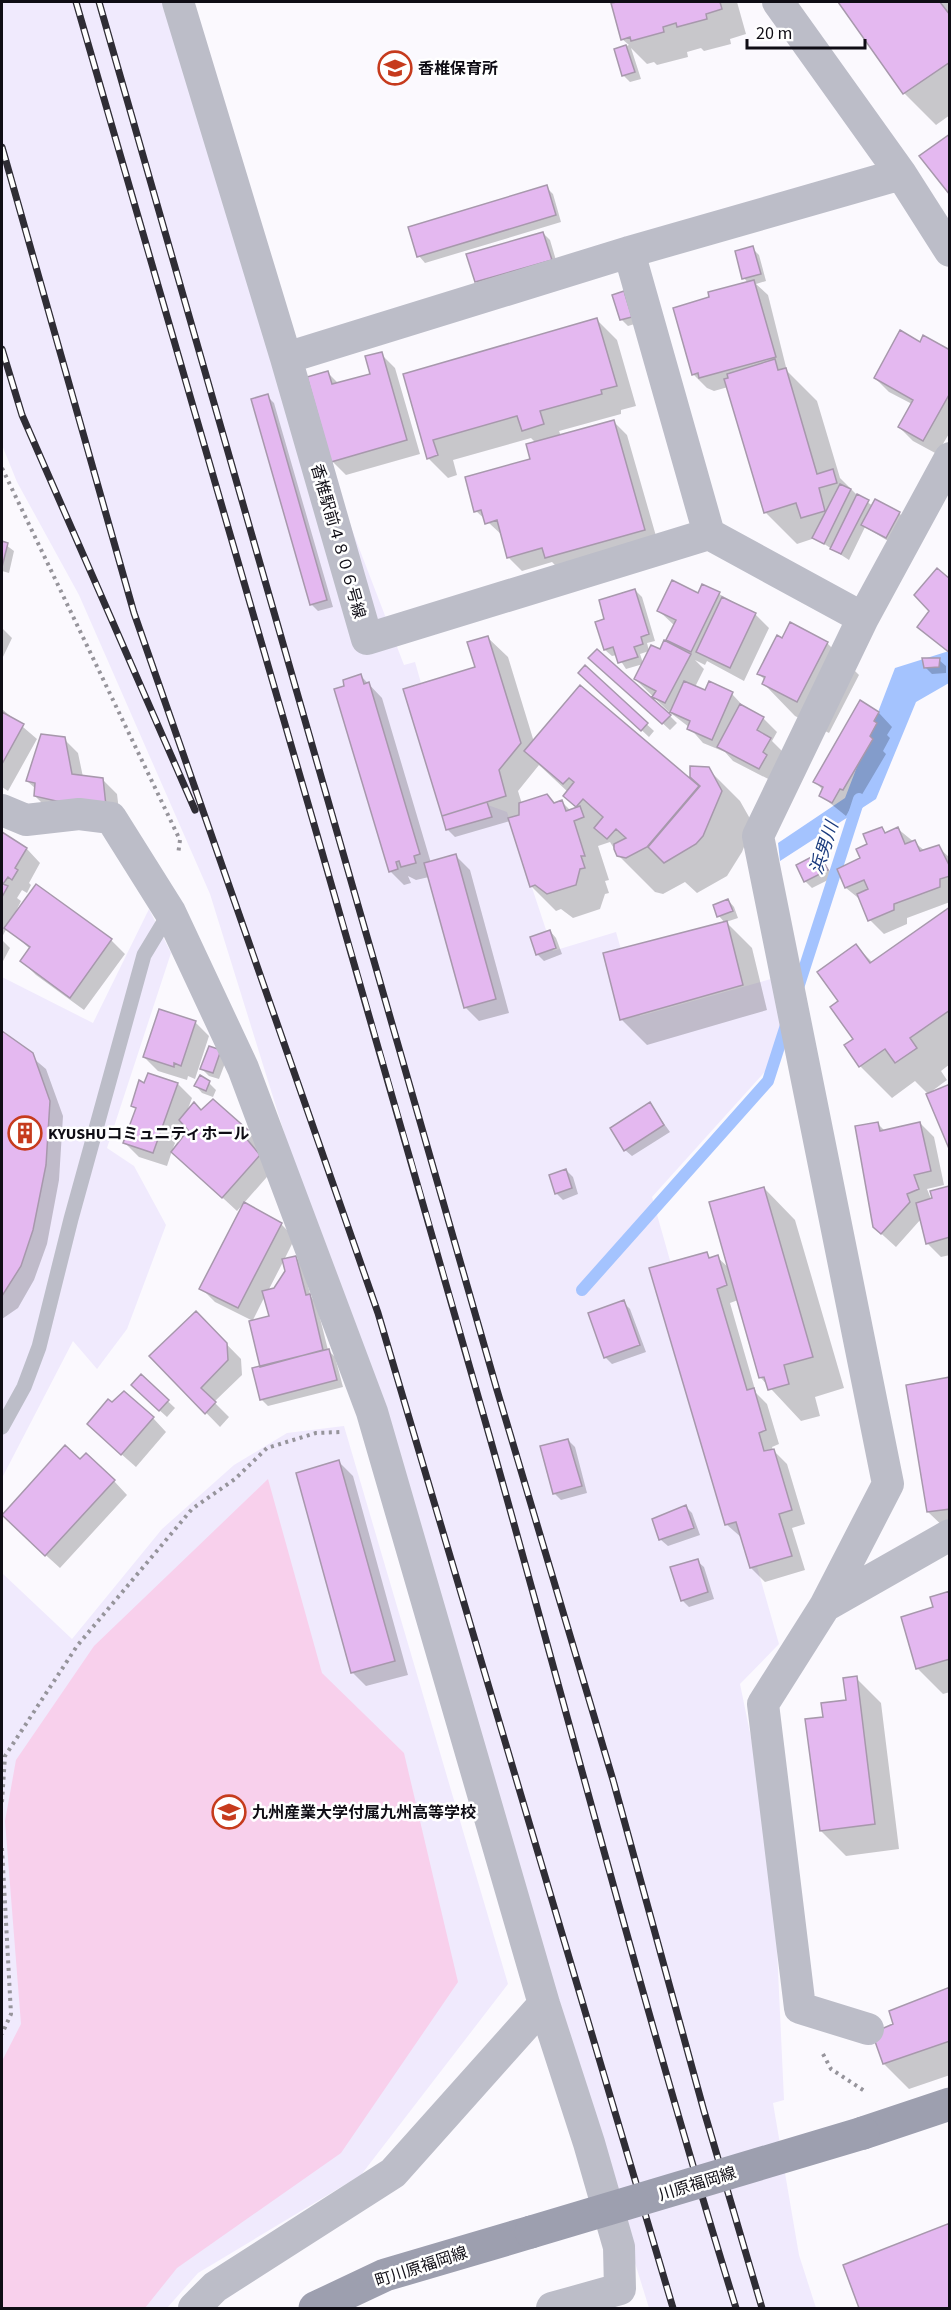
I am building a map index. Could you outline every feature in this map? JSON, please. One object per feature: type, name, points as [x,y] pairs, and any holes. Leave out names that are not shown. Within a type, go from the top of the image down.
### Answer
[{"type":"main road","points":[[906,2119],[950,2104]]},
{"type":"main road","name":"川原福岡線","points":[[531,2232],[906,2119]]},
{"type":"main road","name":"町川原福岡線","points":[[315,2308],[385,2275],[531,2232]]},
{"type":"street","name":"香椎駅前４８０６号線","points":[[178,2],[286,358],[367,639],[709,534]]},
{"type":"street","points":[[778,2],[901,174],[950,251]]},
{"type":"street","points":[[286,358],[629,252],[901,174]]},
{"type":"street","points":[[629,252],[709,534],[863,618]]},
{"type":"street","points":[[868,2029],[800,2008],[763,1704],[825,1606],[888,1484],[758,836],[863,618],[950,458]]},
{"type":"street","points":[[2,810],[26,820],[80,814],[111,818],[170,912],[243,1068],[377,1432],[544,2004],[589,2142],[619,2247],[620,2289],[552,2308]]},
{"type":"street","points":[[825,1606],[950,1535]]},
{"type":"street","points":[[194,2308],[214,2287],[393,2174],[544,2004]]},
{"type":"lane","points":[[2,1427],[24,1387],[39,1347],[71,1219],[144,955],[170,912]]},
{"type":"path","points":[[2,468],[180,840]]},
{"type":"path","points":[[2,1802],[5,1756],[77,1646],[192,1509],[235,1479],[267,1448],[316,1433],[377,1432]]},
{"type":"path","points":[[2,1848],[11,2014],[2,2034]]},
{"type":"path","points":[[800,2008],[831,2069],[906,2119]]},
{"type":"shaded area","points":[[2,2],[177,2],[286,358],[404,665],[415,662],[452,792],[507,812],[553,951],[616,932],[640,1016],[785,975],[798,1035],[652,1197],[779,1644],[740,1684],[772,1840],[784,2100],[773,2103],[799,2255],[816,2308],[649,2308],[210,894],[79,595],[17,482],[2,445]]},
{"type":"shaded area","points":[[149,909],[171,953],[107,1148],[134,1166],[166,1225],[127,1329],[97,1369],[73,1341],[2,1478],[2,977],[93,1023]]},
{"type":"shaded area","name":"九州産業大学付属九州高等学校","points":[[344,1426],[508,1984],[361,2175],[198,2273],[167,2308],[2,2308],[2,1573],[72,1639],[162,1529],[234,1465],[287,1433]]},
{"type":"shaded area","name":"九州産業大学付属九州高等学校","points":[[268,1479],[322,1673],[404,1753],[458,1982],[341,2153],[177,2268],[145,2308],[2,2308],[2,2061],[21,2024],[5,1821],[16,1760],[94,1646]]},
{"type":"water","points":[[949,651],[949,683],[916,702],[876,799],[780,861],[778,843],[845,798],[895,668]]},
{"type":"building","points":[[720,2],[722,9],[706,14],[707,19],[677,27],[676,23],[663,27],[664,32],[631,41],[630,37],[621,40],[611,3]]},
{"type":"building","points":[[838,2],[940,2],[950,15],[950,62],[903,94]]},
{"type":"building","points":[[626,45],[635,72],[622,76],[614,49]]},
{"type":"building","points":[[950,134],[950,195],[919,156]]},
{"type":"building","points":[[547,185],[556,215],[417,257],[408,227]]},
{"type":"building","points":[[543,232],[552,260],[475,282],[466,254]]},
{"type":"building","points":[[753,246],[761,274],[742,279],[735,251]]},
{"type":"building","points":[[754,280],[776,357],[699,378],[698,373],[692,375],[673,308],[709,297],[708,292]]},
{"type":"building","points":[[624,291],[632,317],[620,320],[612,295]]},
{"type":"building","points":[[597,318],[617,386],[601,390],[602,394],[540,411],[544,424],[522,431],[517,416],[433,440],[438,455],[427,459],[403,374]]},
{"type":"building","points":[[900,330],[920,342],[923,335],[950,350],[950,393],[923,441],[898,427],[913,400],[874,378]]},
{"type":"building","points":[[382,352],[407,440],[331,462],[307,377],[328,371],[332,384],[370,374],[365,356]]},
{"type":"building","points":[[775,359],[778,370],[786,368],[817,474],[833,469],[837,483],[819,488],[825,511],[801,518],[796,503],[764,513],[724,379],[728,378],[727,374]]},
{"type":"building","points":[[268,394],[327,600],[310,605],[251,399]]},
{"type":"building","points":[[614,420],[645,530],[545,558],[542,548],[507,558],[497,520],[485,524],[481,510],[474,512],[465,477],[530,459],[526,444]]},
{"type":"building","points":[[840,484],[851,489],[824,544],[812,538]]},
{"type":"building","points":[[857,494],[869,500],[841,554],[830,549]]},
{"type":"building","points":[[875,499],[900,512],[886,538],[861,525]]},
{"type":"building","points":[[2,541],[8,543],[2,567]]},
{"type":"building","points":[[937,568],[950,579],[950,653],[917,627],[929,611],[914,595]]},
{"type":"building","points":[[672,580],[698,593],[702,584],[720,592],[691,652],[666,640],[676,620],[657,611]]},
{"type":"building","points":[[635,589],[649,634],[641,637],[643,644],[634,647],[638,657],[618,663],[613,647],[604,650],[595,622],[604,619],[599,600]]},
{"type":"building","points":[[722,597],[756,613],[730,668],[696,652]]},
{"type":"building","points":[[790,622],[828,642],[797,702],[762,684],[765,677],[757,674],[777,635],[782,638]]},
{"type":"building","points":[[488,636],[521,743],[499,770],[506,796],[442,816],[403,689],[475,667],[467,642]]},
{"type":"building","points":[[664,640],[691,654],[665,703],[652,697],[656,691],[634,679],[651,645],[660,649]]},
{"type":"building","points":[[597,649],[671,715],[662,724],[588,658]]},
{"type":"building","points":[[922,658],[940,658],[939,667],[924,668]]},
{"type":"building","points":[[585,665],[648,723],[641,731],[578,673]]},
{"type":"building","points":[[361,674],[364,684],[369,682],[420,854],[414,856],[416,863],[401,867],[399,861],[396,862],[398,869],[389,872],[334,689],[344,686],[343,680]]},
{"type":"building","points":[[684,681],[705,690],[709,681],[733,692],[712,740],[687,729],[690,721],[670,712]]},
{"type":"building","points":[[580,685],[699,786],[647,847],[626,858],[617,856],[614,844],[626,838],[616,829],[607,839],[594,828],[603,817],[583,799],[576,807],[563,796],[574,782],[569,778],[563,784],[524,751]]},
{"type":"building","points":[[860,700],[879,712],[874,721],[877,723],[870,736],[873,739],[843,790],[840,789],[832,803],[819,796],[823,787],[813,782]]},
{"type":"building","points":[[740,704],[764,717],[757,730],[771,738],[763,752],[767,755],[759,769],[717,747]]},
{"type":"building","points":[[2,712],[24,724],[2,764]]},
{"type":"building","points":[[41,734],[65,737],[72,774],[103,778],[106,806],[65,803],[34,796],[35,783],[26,781]]},
{"type":"building","points":[[690,766],[709,767],[722,791],[703,836],[696,844],[664,863],[648,847],[700,786],[690,777]]},
{"type":"building","points":[[547,794],[554,803],[562,800],[566,811],[580,806],[584,817],[574,821],[585,856],[581,856],[585,868],[580,869],[576,885],[547,894],[535,885],[530,887],[508,818],[519,815],[519,803]]},
{"type":"building","points":[[487,802],[492,817],[446,830],[442,816]]},
{"type":"building","points":[[882,827],[885,833],[898,827],[905,844],[915,840],[920,851],[939,845],[950,867],[950,876],[940,879],[940,887],[894,904],[894,910],[868,921],[857,894],[868,889],[864,880],[845,888],[837,869],[860,858],[856,849],[867,844],[863,834]]},
{"type":"building","points":[[2,832],[27,848],[15,868],[18,870],[12,880],[8,877],[3,884],[8,886],[2,897]]},
{"type":"building","points":[[819,853],[828,870],[804,882],[796,865]]},
{"type":"building","points":[[456,854],[496,999],[464,1008],[424,863]]},
{"type":"building","points":[[36,884],[112,939],[70,998],[20,961],[30,947],[4,928]]},
{"type":"building","points":[[728,899],[733,911],[717,917],[713,905]]},
{"type":"building","points":[[950,907],[950,1010],[910,1038],[917,1048],[895,1063],[885,1049],[859,1067],[844,1045],[853,1039],[830,1007],[838,1001],[817,972],[856,944],[870,963]]},
{"type":"building","points":[[727,921],[743,985],[620,1020],[603,953]]},
{"type":"building","points":[[550,930],[556,948],[536,955],[530,937]]},
{"type":"building","points":[[159,1009],[196,1021],[181,1066],[174,1063],[174,1067],[143,1057]]},
{"type":"building","name":"KYUSHUコミュニティホール","points":[[2,1031],[33,1053],[50,1101],[46,1165],[33,1230],[21,1266],[2,1296]]},
{"type":"building","points":[[209,1046],[221,1050],[213,1073],[200,1069]]},
{"type":"building","points":[[148,1073],[178,1083],[153,1153],[123,1143],[136,1108],[131,1106],[139,1080],[144,1083]]},
{"type":"building","points":[[200,1075],[210,1081],[206,1091],[194,1086]]},
{"type":"building","points":[[950,1084],[950,1151],[926,1094]]},
{"type":"building","points":[[213,1099],[248,1130],[245,1137],[260,1155],[222,1198],[171,1152],[188,1130],[179,1120],[194,1102],[201,1110]]},
{"type":"building","points":[[650,1102],[664,1125],[624,1151],[610,1128]]},
{"type":"building","points":[[878,1122],[880,1131],[920,1122],[931,1171],[914,1175],[919,1189],[907,1194],[910,1202],[881,1234],[873,1227],[855,1126]]},
{"type":"building","points":[[566,1169],[572,1188],[555,1194],[549,1175]]},
{"type":"building","points":[[949,1186],[950,1237],[926,1244],[916,1203],[932,1198],[930,1191]]},
{"type":"building","points":[[764,1187],[813,1357],[784,1365],[789,1384],[768,1390],[764,1377],[759,1378],[709,1202]]},
{"type":"building","points":[[244,1202],[282,1223],[238,1308],[199,1289]]},
{"type":"building","points":[[707,1252],[709,1258],[718,1255],[727,1285],[717,1289],[747,1390],[754,1388],[766,1430],[759,1433],[764,1451],[774,1449],[792,1510],[779,1514],[792,1556],[750,1568],[736,1522],[725,1525],[649,1268]]},
{"type":"building","points":[[296,1256],[306,1295],[310,1294],[323,1350],[260,1367],[249,1321],[269,1316],[262,1291],[274,1288],[285,1271],[282,1259]]},
{"type":"building","points":[[624,1300],[640,1345],[604,1358],[588,1313]]},
{"type":"building","points":[[196,1311],[227,1343],[228,1360],[201,1388],[216,1402],[205,1414],[149,1356]]},
{"type":"building","points":[[329,1349],[337,1380],[260,1400],[252,1368]]},
{"type":"building","points":[[141,1374],[169,1400],[159,1411],[131,1385]]},
{"type":"building","points":[[950,1377],[950,1509],[927,1512],[906,1385]]},
{"type":"building","points":[[124,1391],[154,1417],[121,1455],[87,1424],[108,1399],[112,1402]]},
{"type":"building","points":[[568,1439],[582,1486],[553,1494],[540,1446]]},
{"type":"building","points":[[65,1445],[80,1459],[86,1453],[115,1480],[45,1556],[2,1515]]},
{"type":"building","points":[[339,1460],[395,1661],[351,1673],[296,1473]]},
{"type":"building","points":[[686,1505],[694,1528],[659,1540],[652,1519]]},
{"type":"building","points":[[698,1559],[708,1592],[681,1601],[670,1567]]},
{"type":"building","points":[[950,1591],[950,1659],[916,1669],[901,1617],[933,1607],[930,1597]]},
{"type":"building","points":[[857,1676],[875,1824],[820,1831],[805,1719],[823,1717],[821,1703],[846,1700],[843,1678]]},
{"type":"building","points":[[950,1987],[950,2041],[883,2064],[872,2033],[893,2024],[889,2011]]},
{"type":"building","points":[[950,2223],[950,2308],[859,2308],[843,2265]]},
{"type":"waterway","name":"浜男川","points":[[797,991],[859,799]]},
{"type":"waterway","points":[[582,1290],[768,1081],[787,1022]]},
{"type":"railway","points":[[76,2],[439,1258],[641,1983],[736,2308]]},
{"type":"railway","points":[[99,2],[497,1390],[613,1780],[704,2111],[762,2308]]},
{"type":"railway","points":[[2,147],[134,613],[378,1313],[673,2308]]},
{"type":"railway","points":[[2,349],[22,415],[195,810]]},
{"type":"place","name":"香椎保育所","points":[[395,68]]},
{"type":"place","name":"KYUSHUコミュニティホール","points":[[25,1133]]},
{"type":"place","name":"九州産業大学付属九州高等学校","points":[[229,1812]]}]
